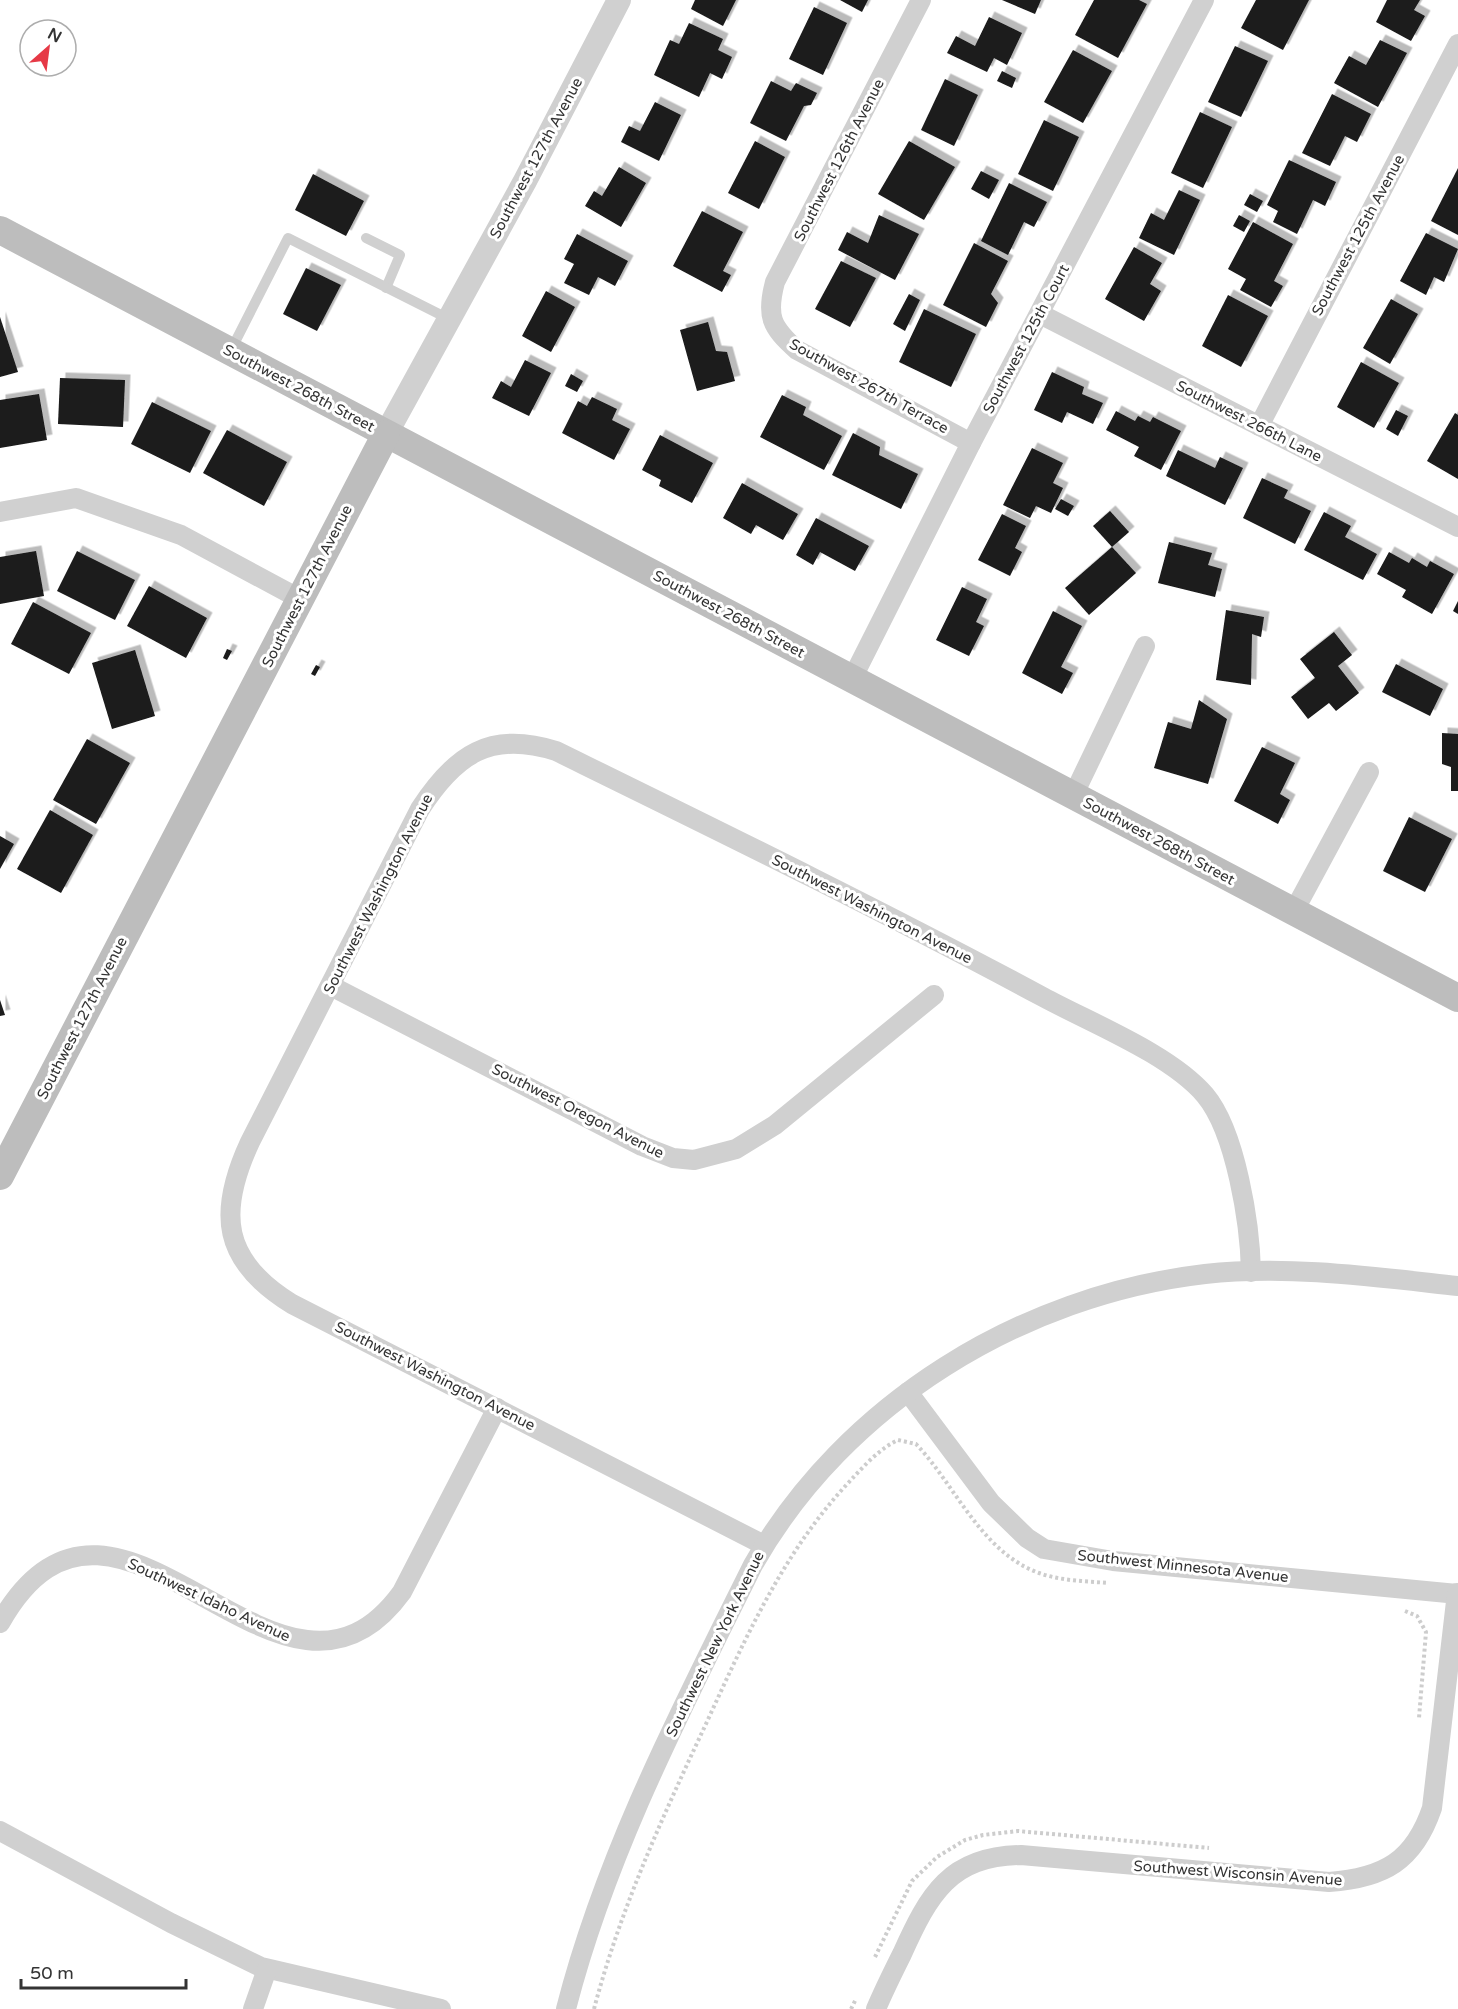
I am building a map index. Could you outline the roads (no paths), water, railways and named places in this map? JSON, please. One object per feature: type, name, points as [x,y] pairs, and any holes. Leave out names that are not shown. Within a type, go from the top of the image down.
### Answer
[{"type":"main road","name":"Southwest 268th Street","points":[[0,230],[1458,998]]},
{"type":"main road","name":"Southwest 127th Avenue","points":[[0,1176],[386,434]]},
{"type":"street","name":"Southwest 127th Avenue","points":[[386,434],[619,0]]},
{"type":"street","name":"Southwest 126th Avenue","points":[[772,323],[769,304],[775,282],[921,0]]},
{"type":"street","name":"Southwest 125th Court","points":[[852,679],[971,443],[1204,0]]},
{"type":"street","name":"Southwest 125th Avenue","points":[[1259,426],[1458,44]]},
{"type":"street","name":"Southwest 266th Lane","points":[[1040,314],[1458,527]]},
{"type":"street","name":"Southwest 267th Terrace","points":[[772,323],[781,336],[797,350],[971,443]]},
{"type":"street","points":[[0,512],[76,498],[181,535],[300,599]]},
{"type":"street","points":[[1073,796],[1145,645]]},
{"type":"street","name":"Southwest Washington Avenue","points":[[764,1545],[273,1293],[244,1260],[233,1240],[229,1218],[230,1194],[237,1169],[420,810],[450,768],[493,745],[511,742],[541,746],[587,766],[977,962],[1150,1054],[1183,1075],[1206,1096],[1217,1114],[1227,1139],[1251,1238],[1251,1272]]},
{"type":"street","points":[[1294,911],[1369,772]]},
{"type":"street","name":"Southwest Oregon Avenue","points":[[331,986],[642,1146],[673,1158],[694,1160],[719,1155],[754,1139],[934,995]]},
{"type":"street","name":"Southwest New York Avenue","points":[[566,2009],[591,1923],[630,1825],[691,1691],[764,1545],[813,1481],[874,1420],[908,1392],[968,1352],[1019,1326],[1064,1306],[1156,1281],[1251,1272],[1324,1274],[1458,1286]]},
{"type":"street","name":"Southwest Minnesota Avenue","points":[[908,1392],[991,1503],[1014,1527],[1044,1549],[1113,1561],[1458,1594]]},
{"type":"street","name":"Southwest Idaho Avenue","points":[[0,1623],[22,1588],[42,1572],[65,1560],[88,1555],[128,1560],[153,1570],[263,1628],[295,1640],[323,1643],[349,1636],[372,1623],[390,1608],[402,1592],[497,1408]]},
{"type":"street","name":"Southwest Wisconsin Avenue","points":[[876,2009],[927,1904],[956,1873],[976,1861],[995,1855],[1022,1855],[1329,1882],[1356,1880],[1390,1869],[1413,1845],[1427,1824],[1432,1808],[1458,1594]]},
{"type":"street","points":[[0,1831],[231,1954],[267,1969],[441,2009]]},
{"type":"street","points":[[253,2009],[267,1969]]},
{"type":"lane","points":[[230,352],[288,238],[449,319]]},
{"type":"lane","points":[[366,238],[400,255],[386,288]]}]
